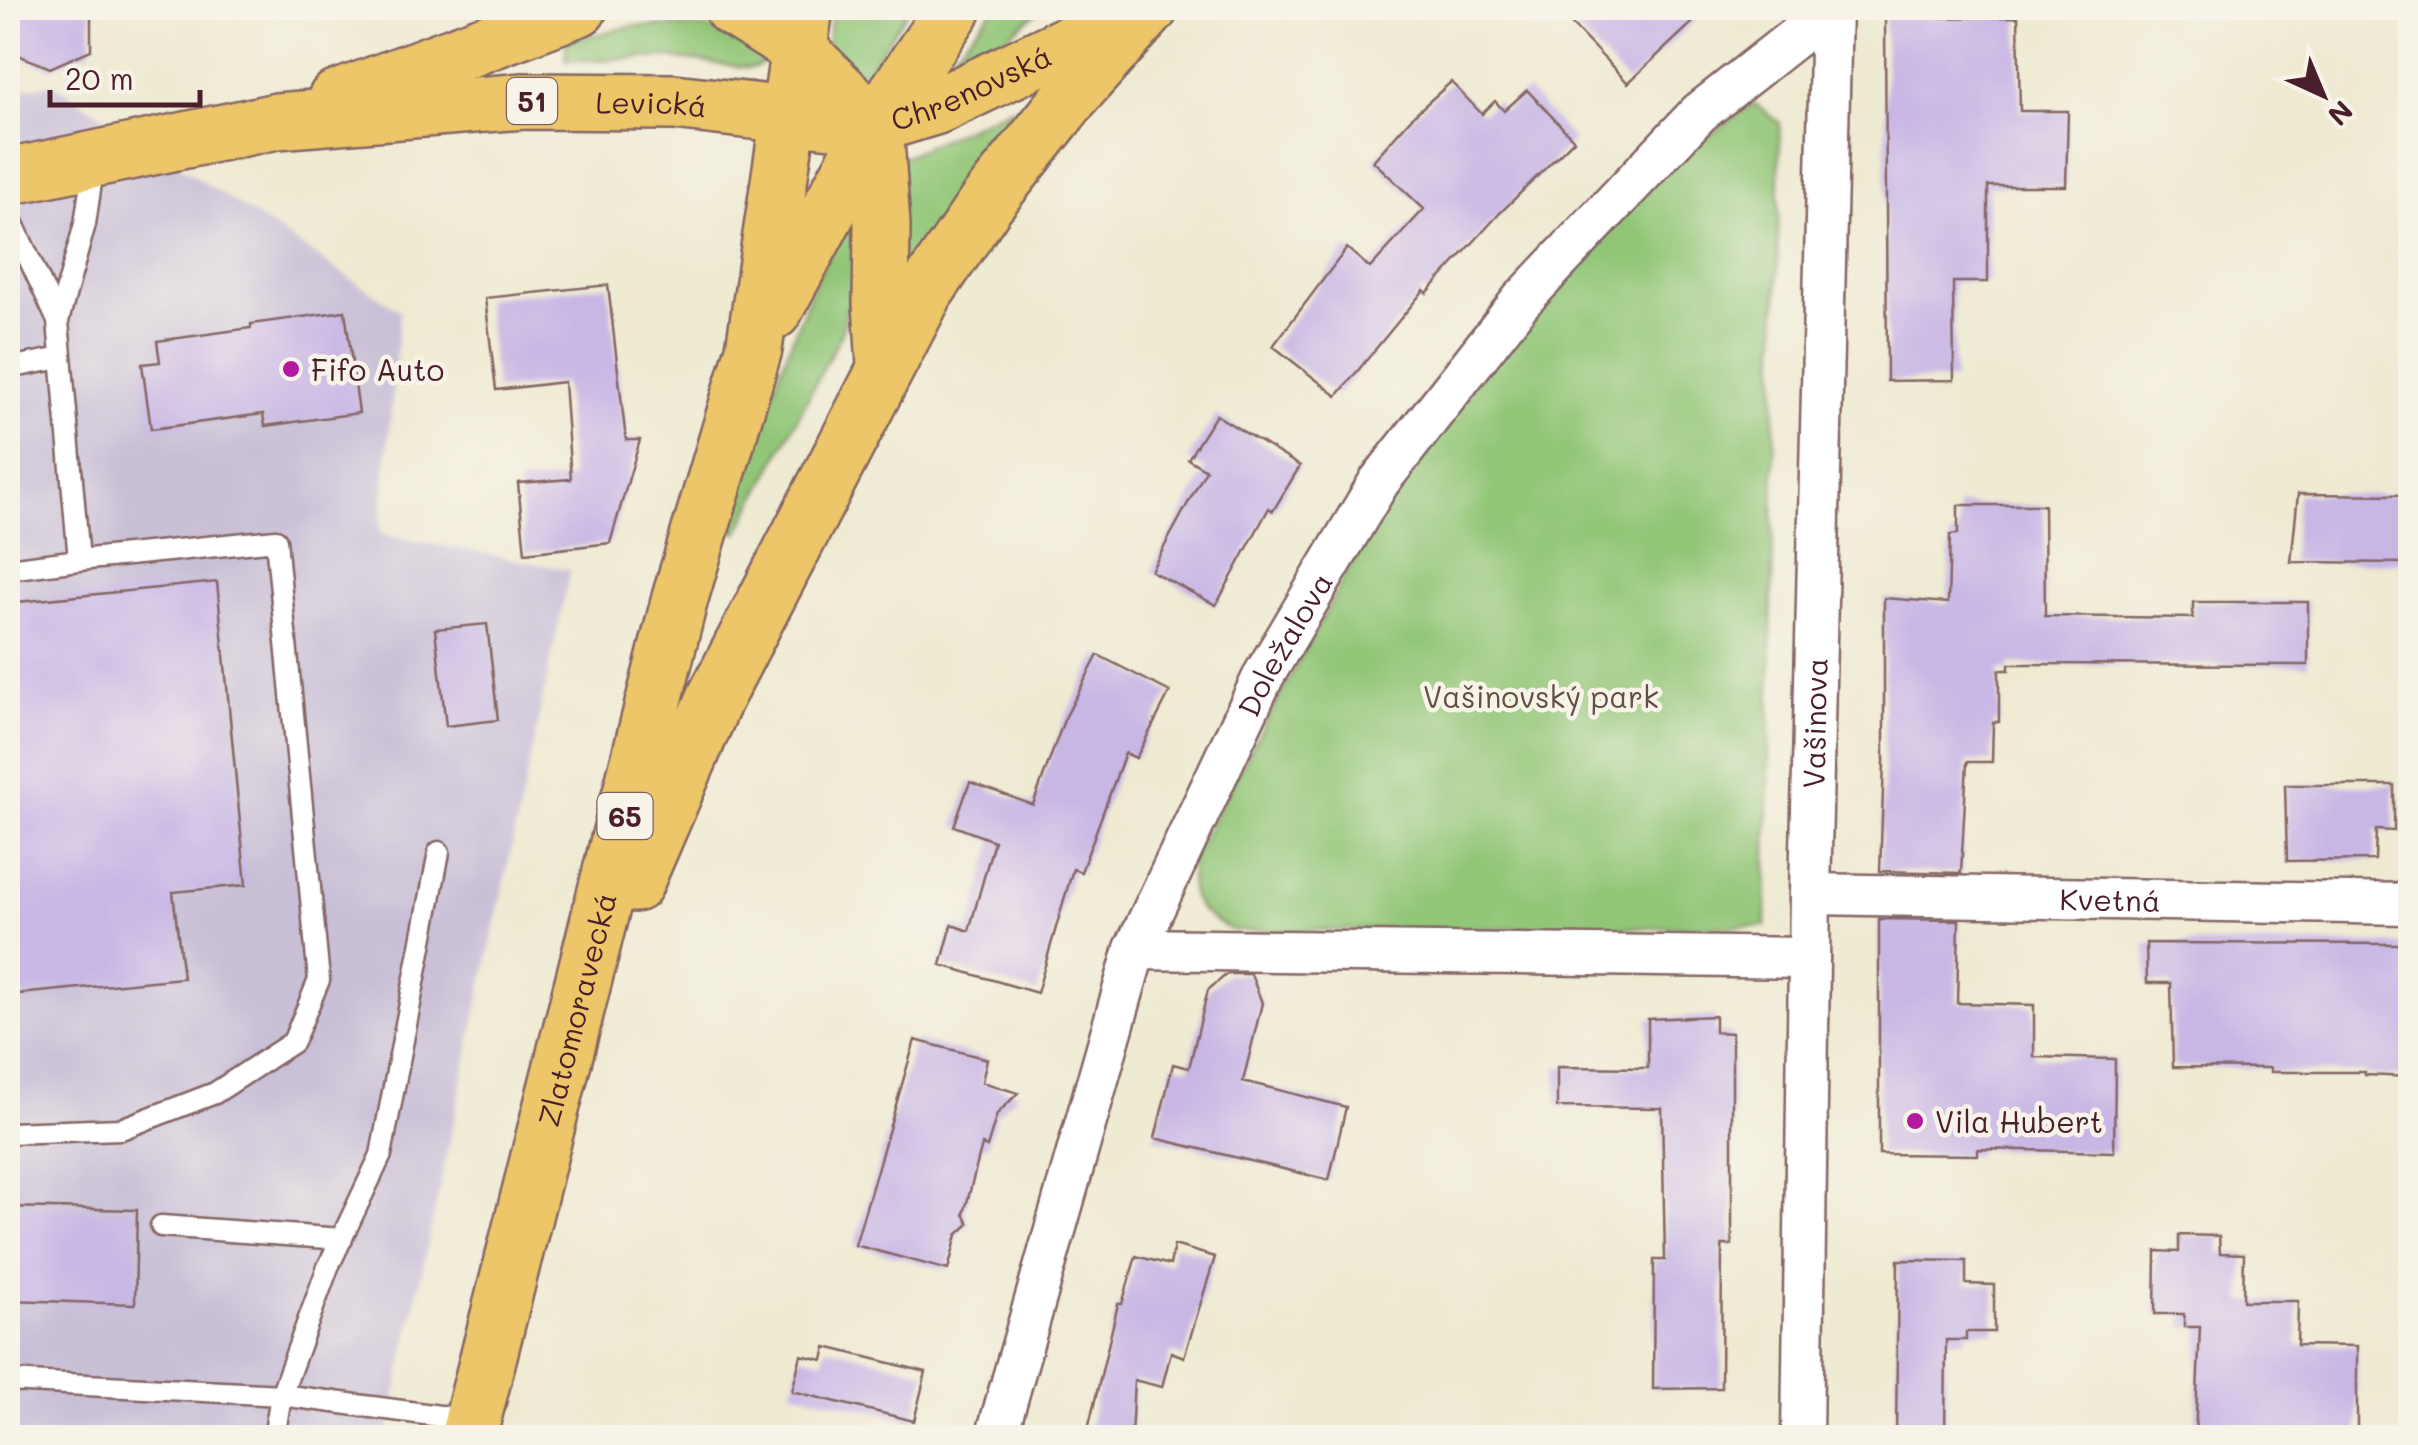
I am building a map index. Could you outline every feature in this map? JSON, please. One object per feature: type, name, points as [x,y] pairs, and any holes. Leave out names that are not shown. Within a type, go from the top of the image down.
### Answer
[{"type":"main road","name":"Levická","points":[[277,121],[579,8]]},
{"type":"main road","points":[[732,8],[801,28],[874,124],[882,225],[881,304],[886,368]]},
{"type":"main road","name":"65","points":[[754,350],[874,124],[954,8]]},
{"type":"main road","name":"65","points":[[570,1033],[715,698],[926,291],[987,202],[1147,8]]},
{"type":"main road","name":"Chrenovská","points":[[788,114],[874,124],[937,106],[1147,8]]},
{"type":"main road","name":"65","points":[[754,350],[801,28]]},
{"type":"main road","name":"Levická","points":[[8,177],[277,121],[524,101],[674,102],[788,114]]},
{"type":"main road","name":"Zlatomoravecká","points":[[470,1429],[680,598],[754,350]]},
{"type":"street","name":"Vašinova","points":[[1802,1438],[1810,894],[1832,8]]},
{"type":"street","name":"Doležalova","points":[[996,1438],[1135,949],[1264,675],[1379,482],[1521,301],[1699,113],[1832,8]]},
{"type":"street","name":"Kvetná","points":[[1810,894],[2410,904]]},
{"type":"street","points":[[1135,949],[1809,958]]},
{"type":"lane","points":[[79,560],[58,321],[85,224],[95,159]]},
{"type":"lane","points":[[8,213],[58,321]]},
{"type":"lane","points":[[8,368],[61,358]]},
{"type":"lane","points":[[8,569],[276,540],[318,980],[293,1042],[215,1093],[120,1129],[8,1134]]},
{"type":"lane","points":[[274,1438],[282,1395],[342,1239],[381,1155],[438,852]]},
{"type":"lane","points":[[161,1226],[342,1239]]},
{"type":"lane","points":[[8,1381],[282,1395],[470,1429]]},
{"type":"shaded area","points":[[54,84],[400,311],[380,534],[570,570],[387,1437],[8,1437],[8,91]]},
{"type":"green space","points":[[833,8],[910,8],[867,71],[849,75],[827,42]]},
{"type":"green space","points":[[995,8],[1043,8],[967,66],[945,63]]},
{"type":"green space","points":[[634,26],[718,30],[763,52],[761,65],[751,68],[662,57],[566,61],[566,41]]},
{"type":"green space","name":"Vašinovský park","points":[[1754,103],[1780,123],[1766,926],[1234,931],[1210,918],[1192,895],[1192,858],[1370,530],[1449,410],[1671,163]]},
{"type":"green space","points":[[1013,107],[911,270],[900,268],[885,165]]},
{"type":"green space","points":[[853,222],[859,230],[859,260],[841,334],[738,533],[724,528],[811,291],[829,255]]},
{"type":"building","points":[[9,8],[91,8],[91,50],[50,68],[8,51]]},
{"type":"building","points":[[1556,8],[1708,8],[1628,83]]},
{"type":"building","points":[[2018,17],[2020,111],[2068,111],[2066,186],[1988,186],[1988,282],[1953,282],[1954,380],[1887,381],[1885,18]]},
{"type":"building","points":[[1451,82],[1482,114],[1495,101],[1504,111],[1527,90],[1574,140],[1427,293],[1424,290],[1337,396],[1273,346],[1347,248],[1370,268],[1424,209],[1373,161],[1414,115]]},
{"type":"building","points":[[608,285],[626,440],[640,440],[610,543],[525,553],[518,483],[571,479],[564,382],[496,390],[485,298]]},
{"type":"building","points":[[345,311],[359,413],[265,426],[263,414],[151,429],[142,364],[160,362],[157,341]]},
{"type":"building","points":[[1216,415],[1300,466],[1273,511],[1269,508],[1216,605],[1151,571],[1206,470],[1188,459]]},
{"type":"building","points":[[2298,494],[2410,495],[2410,563],[2291,562]]},
{"type":"building","points":[[1958,505],[2044,505],[2045,616],[2193,618],[2193,602],[2308,602],[2308,665],[2009,664],[2009,670],[1999,670],[1999,722],[1993,722],[1992,762],[1967,762],[1961,873],[1880,871],[1884,598],[1948,603],[1950,535],[1958,534]]},
{"type":"building","points":[[217,582],[246,885],[173,892],[183,978],[8,995],[8,603]]},
{"type":"building","points":[[487,624],[498,720],[446,726],[435,629]]},
{"type":"building","points":[[1098,655],[1170,692],[1136,758],[1125,753],[1081,872],[1073,869],[1037,993],[941,965],[952,925],[969,931],[994,841],[954,826],[970,782],[1033,805],[1064,720]]},
{"type":"building","points":[[2285,785],[2394,785],[2394,831],[2376,830],[2375,860],[2287,861]]},
{"type":"building","points":[[1879,919],[1959,920],[1957,1003],[2034,1005],[2034,1057],[2115,1059],[2114,1152],[1978,1149],[1978,1155],[1879,1154]]},
{"type":"building","points":[[2146,943],[2410,944],[2410,1077],[2365,1072],[2173,1067],[2171,983],[2147,983]]},
{"type":"building","points":[[1227,974],[1251,974],[1262,1003],[1243,1081],[1346,1107],[1329,1180],[1155,1138],[1173,1064],[1189,1068],[1208,990]]},
{"type":"building","points":[[1715,1016],[1715,1032],[1732,1033],[1732,1245],[1722,1245],[1721,1388],[1653,1389],[1654,1260],[1665,1260],[1662,1108],[1557,1107],[1557,1067],[1648,1068],[1648,1019]]},
{"type":"building","points":[[915,1040],[987,1059],[982,1082],[1018,1093],[997,1114],[987,1147],[982,1145],[964,1214],[969,1224],[957,1235],[948,1270],[855,1245]]},
{"type":"building","points":[[8,1207],[137,1210],[135,1304],[8,1300]]},
{"type":"building","points":[[2179,1235],[2219,1236],[2220,1253],[2244,1254],[2243,1301],[2298,1301],[2297,1345],[2357,1346],[2357,1438],[2195,1438],[2200,1327],[2184,1327],[2184,1314],[2155,1314],[2156,1251],[2179,1252]]},
{"type":"building","points":[[1174,1245],[1215,1257],[1184,1357],[1171,1352],[1162,1387],[1134,1380],[1131,1438],[1086,1438],[1118,1304],[1122,1304],[1136,1256],[1170,1265]]},
{"type":"building","points":[[1898,1260],[1966,1261],[1966,1284],[1994,1285],[1994,1332],[1966,1332],[1966,1340],[1946,1340],[1945,1438],[1896,1438]]},
{"type":"building","points":[[826,1347],[926,1372],[914,1421],[792,1391],[801,1355],[823,1360]]},
{"type":"place","name":"Fifo Auto","points":[[291,369]]},
{"type":"place","name":"Vila Hubert","points":[[1915,1121]]}]
